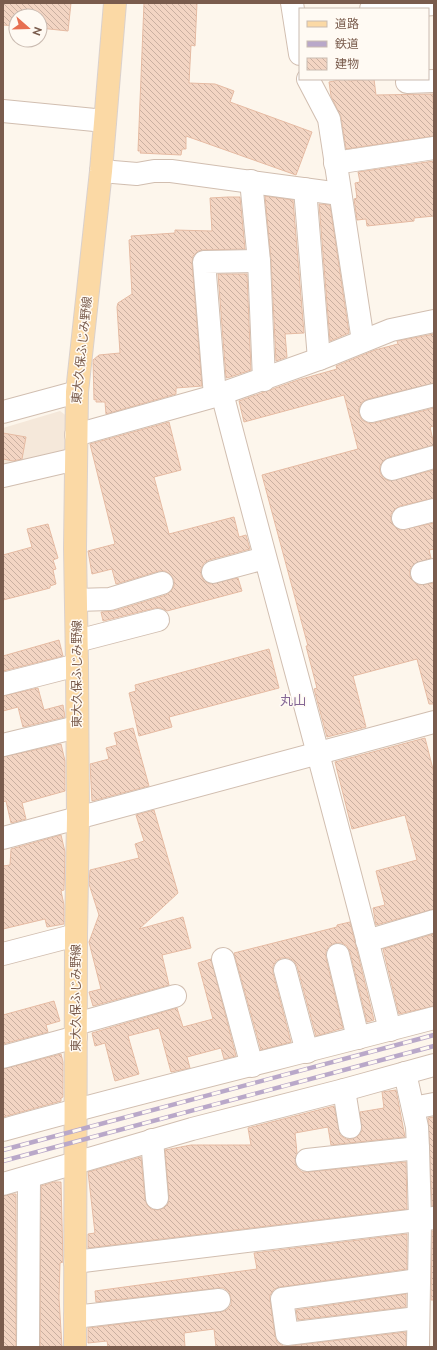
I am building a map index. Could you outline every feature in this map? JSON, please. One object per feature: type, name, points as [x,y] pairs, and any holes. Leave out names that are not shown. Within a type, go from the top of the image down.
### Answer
[{"type":"main road","name":"東大久保ふじみ野線","points":[[75,1347],[76,935],[78,818],[77,641],[74,548],[77,392],[101,171],[115,3]]},
{"type":"street","points":[[384,8],[434,4]]},
{"type":"street","points":[[295,13],[299,46]]},
{"type":"street","points":[[309,80],[329,118],[334,163],[363,342]]},
{"type":"street","points":[[407,82],[434,80]]},
{"type":"street","points":[[3,111],[105,121]]},
{"type":"street","points":[[334,163],[434,148]]},
{"type":"street","points":[[101,171],[137,174],[154,171],[171,171],[340,194]]},
{"type":"street","points":[[251,182],[259,262],[264,380]]},
{"type":"street","points":[[305,189],[319,359]]},
{"type":"street","points":[[259,262],[204,262],[219,395],[319,754],[390,1030]]},
{"type":"street","points":[[76,435],[219,395],[264,380],[391,330],[434,321]]},
{"type":"street","points":[[3,412],[77,392]]},
{"type":"street","points":[[371,411],[434,394]]},
{"type":"street","points":[[392,469],[434,457]]},
{"type":"street","points":[[3,476],[76,459]]},
{"type":"street","points":[[403,518],[434,510]]},
{"type":"street","points":[[214,572],[265,558]]},
{"type":"street","points":[[76,600],[110,599],[162,583]]},
{"type":"street","points":[[77,641],[158,620]]},
{"type":"street","points":[[3,684],[77,665]]},
{"type":"street","points":[[3,838],[434,722]]},
{"type":"street","points":[[3,745],[77,727]]},
{"type":"street","points":[[367,941],[434,921]]},
{"type":"street","points":[[3,954],[76,935]]},
{"type":"street","points":[[338,955],[358,1038]]},
{"type":"street","points":[[223,959],[252,1066]]},
{"type":"street","points":[[285,970],[307,1052]]},
{"type":"street","points":[[3,1057],[175,996]]},
{"type":"street","points":[[3,1130],[434,1018]]},
{"type":"street","points":[[3,1184],[75,1164],[152,1140],[434,1065]]},
{"type":"street","points":[[404,1073],[424,1158],[427,1219],[422,1330],[287,1334],[282,1299],[424,1276]]},
{"type":"street","points":[[344,1090],[350,1127]]},
{"type":"street","points":[[413,1108],[434,1104]]},
{"type":"street","points":[[152,1140],[157,1198]]},
{"type":"street","points":[[307,1160],[424,1158]]},
{"type":"street","points":[[28,1347],[29,1177]]},
{"type":"street","points":[[75,1262],[427,1219]]},
{"type":"street","points":[[75,1317],[219,1300]]},
{"type":"shaded area","points":[[60,411],[68,417],[70,447],[60,457],[3,471],[3,428]]},
{"type":"building","points":[[3,3],[71,3],[68,31],[48,29],[48,8],[8,8],[8,25],[3,25]]},
{"type":"building","points":[[144,3],[197,3],[195,46],[191,45],[189,83],[215,84],[234,91],[230,102],[312,132],[296,175],[186,136],[186,149],[182,149],[181,155],[140,153],[141,151],[138,151]]},
{"type":"building","points":[[339,80],[374,80],[376,95],[433,94],[434,136],[346,149],[341,117],[331,96],[329,82]]},
{"type":"building","points":[[434,161],[434,216],[414,218],[414,221],[367,226],[366,219],[357,220],[354,199],[357,198],[355,183],[360,182],[358,172]]},
{"type":"building","points":[[265,196],[293,200],[304,333],[285,334],[287,357],[276,361],[271,260]]},
{"type":"building","points":[[240,197],[245,249],[198,251],[193,256],[192,263],[202,386],[176,388],[176,394],[106,414],[105,402],[96,402],[96,399],[94,400],[93,360],[99,355],[120,353],[117,307],[118,303],[132,294],[129,240],[132,239],[131,236],[175,233],[175,230],[212,231],[210,198]]},
{"type":"building","points":[[319,204],[330,205],[349,333],[330,341]]},
{"type":"building","points":[[218,274],[247,274],[251,370],[226,378]]},
{"type":"building","points":[[434,334],[434,383],[368,399],[362,402],[359,408],[359,414],[362,420],[368,423],[374,423],[434,408],[434,426],[430,427],[434,445],[389,457],[383,461],[380,466],[380,472],[383,478],[389,481],[434,470],[434,498],[400,506],[391,514],[391,521],[394,526],[400,530],[434,523],[434,549],[429,550],[431,558],[414,564],[410,569],[410,576],[418,585],[434,583],[434,704],[429,704],[417,659],[353,676],[366,727],[327,737],[314,689],[317,688],[306,646],[308,646],[262,475],[358,449],[344,395],[244,422],[239,401],[298,380],[337,369],[336,366],[375,350],[398,344],[397,341]]},
{"type":"building","points":[[169,422],[181,470],[154,477],[169,534],[234,517],[239,537],[246,535],[250,549],[209,560],[204,563],[201,569],[201,575],[204,581],[210,584],[238,578],[242,591],[167,611],[161,608],[155,608],[103,621],[101,612],[114,611],[166,595],[174,586],[174,580],[170,574],[165,571],[159,571],[116,584],[112,569],[92,574],[88,551],[115,544],[90,444]]},
{"type":"building","points":[[3,433],[26,437],[22,459],[13,461],[3,459]]},
{"type":"building","points":[[48,524],[58,558],[53,560],[56,569],[53,570],[56,584],[50,586],[50,588],[3,600],[3,555],[32,547],[27,529]]},
{"type":"building","points":[[59,640],[63,656],[3,671],[3,656]]},
{"type":"building","points":[[269,649],[279,688],[169,717],[172,727],[139,736],[129,693],[136,691],[135,685]]},
{"type":"building","points":[[38,688],[44,710],[63,705],[65,717],[23,727],[18,707],[3,711],[3,696]]},
{"type":"building","points":[[133,728],[149,786],[92,801],[90,764],[109,759],[106,748],[117,745],[114,733]]},
{"type":"building","points":[[425,738],[434,773],[434,909],[376,925],[373,908],[385,905],[376,871],[417,860],[405,815],[352,829],[335,762]]},
{"type":"building","points":[[61,744],[65,761],[65,791],[22,803],[26,819],[11,823],[6,801],[3,802],[3,757]]},
{"type":"building","points":[[154,810],[178,893],[139,929],[183,917],[191,948],[162,955],[169,985],[93,1006],[89,992],[101,989],[89,942],[99,915],[89,884],[90,870],[139,858],[135,844],[144,841],[136,815]]},
{"type":"building","points":[[61,835],[65,852],[64,890],[61,891],[64,905],[64,924],[47,927],[45,919],[3,929],[3,866],[10,865],[11,849]]},
{"type":"building","points":[[350,922],[374,1020],[367,1022],[350,952],[347,946],[342,943],[335,943],[329,946],[326,951],[326,958],[343,1028],[316,1036],[297,966],[294,961],[289,958],[281,958],[276,961],[273,966],[273,973],[291,1042],[261,1050],[234,953],[337,927],[337,925]]},
{"type":"building","points":[[434,934],[434,1006],[399,1014],[383,949]]},
{"type":"building","points":[[211,959],[236,1056],[224,1059],[221,1048],[187,1057],[190,1068],[171,1072],[159,1028],[128,1036],[139,1074],[115,1081],[105,1043],[95,1046],[92,1033],[177,1008],[183,1027],[213,1019],[198,963]]},
{"type":"building","points":[[54,1001],[60,1021],[46,1025],[48,1032],[3,1044],[3,1015]]},
{"type":"building","points":[[61,1054],[63,1062],[63,1097],[61,1098],[61,1101],[3,1117],[3,1069]]},
{"type":"building","points":[[396,1090],[405,1137],[331,1145],[328,1127],[295,1133],[297,1153],[295,1161],[297,1168],[302,1172],[406,1162],[407,1209],[88,1248],[88,1234],[95,1233],[88,1172],[141,1157],[145,1199],[147,1205],[151,1209],[158,1210],[164,1208],[168,1204],[169,1197],[165,1150],[191,1145],[251,1145],[248,1128],[334,1106],[340,1135],[346,1139],[352,1139],[358,1136],[362,1131],[360,1112],[384,1108],[382,1092]]},
{"type":"building","points":[[434,1117],[434,1206],[432,1206],[428,1118]]},
{"type":"building","points":[[54,1182],[61,1182],[63,1262],[60,1263],[59,1298],[62,1347],[40,1347],[41,1186]]},
{"type":"building","points":[[16,1194],[16,1347],[3,1347],[3,1196]]},
{"type":"building","points":[[432,1231],[434,1231],[434,1300],[431,1300]]},
{"type":"building","points":[[407,1234],[407,1269],[280,1287],[274,1289],[270,1295],[275,1336],[277,1342],[283,1346],[406,1332],[406,1347],[216,1347],[214,1329],[184,1333],[185,1347],[108,1347],[107,1341],[88,1343],[88,1328],[220,1312],[227,1310],[231,1305],[229,1292],[224,1288],[96,1302],[95,1291],[257,1269],[254,1253]]},
{"type":"building","points":[[406,1294],[406,1307],[298,1320],[296,1310]]},
{"type":"railway","points":[[3,1150],[434,1035]]},
{"type":"railway","points":[[3,1161],[434,1046]]},
{"type":"district","name":"丸山","points":[[293,700]]}]
